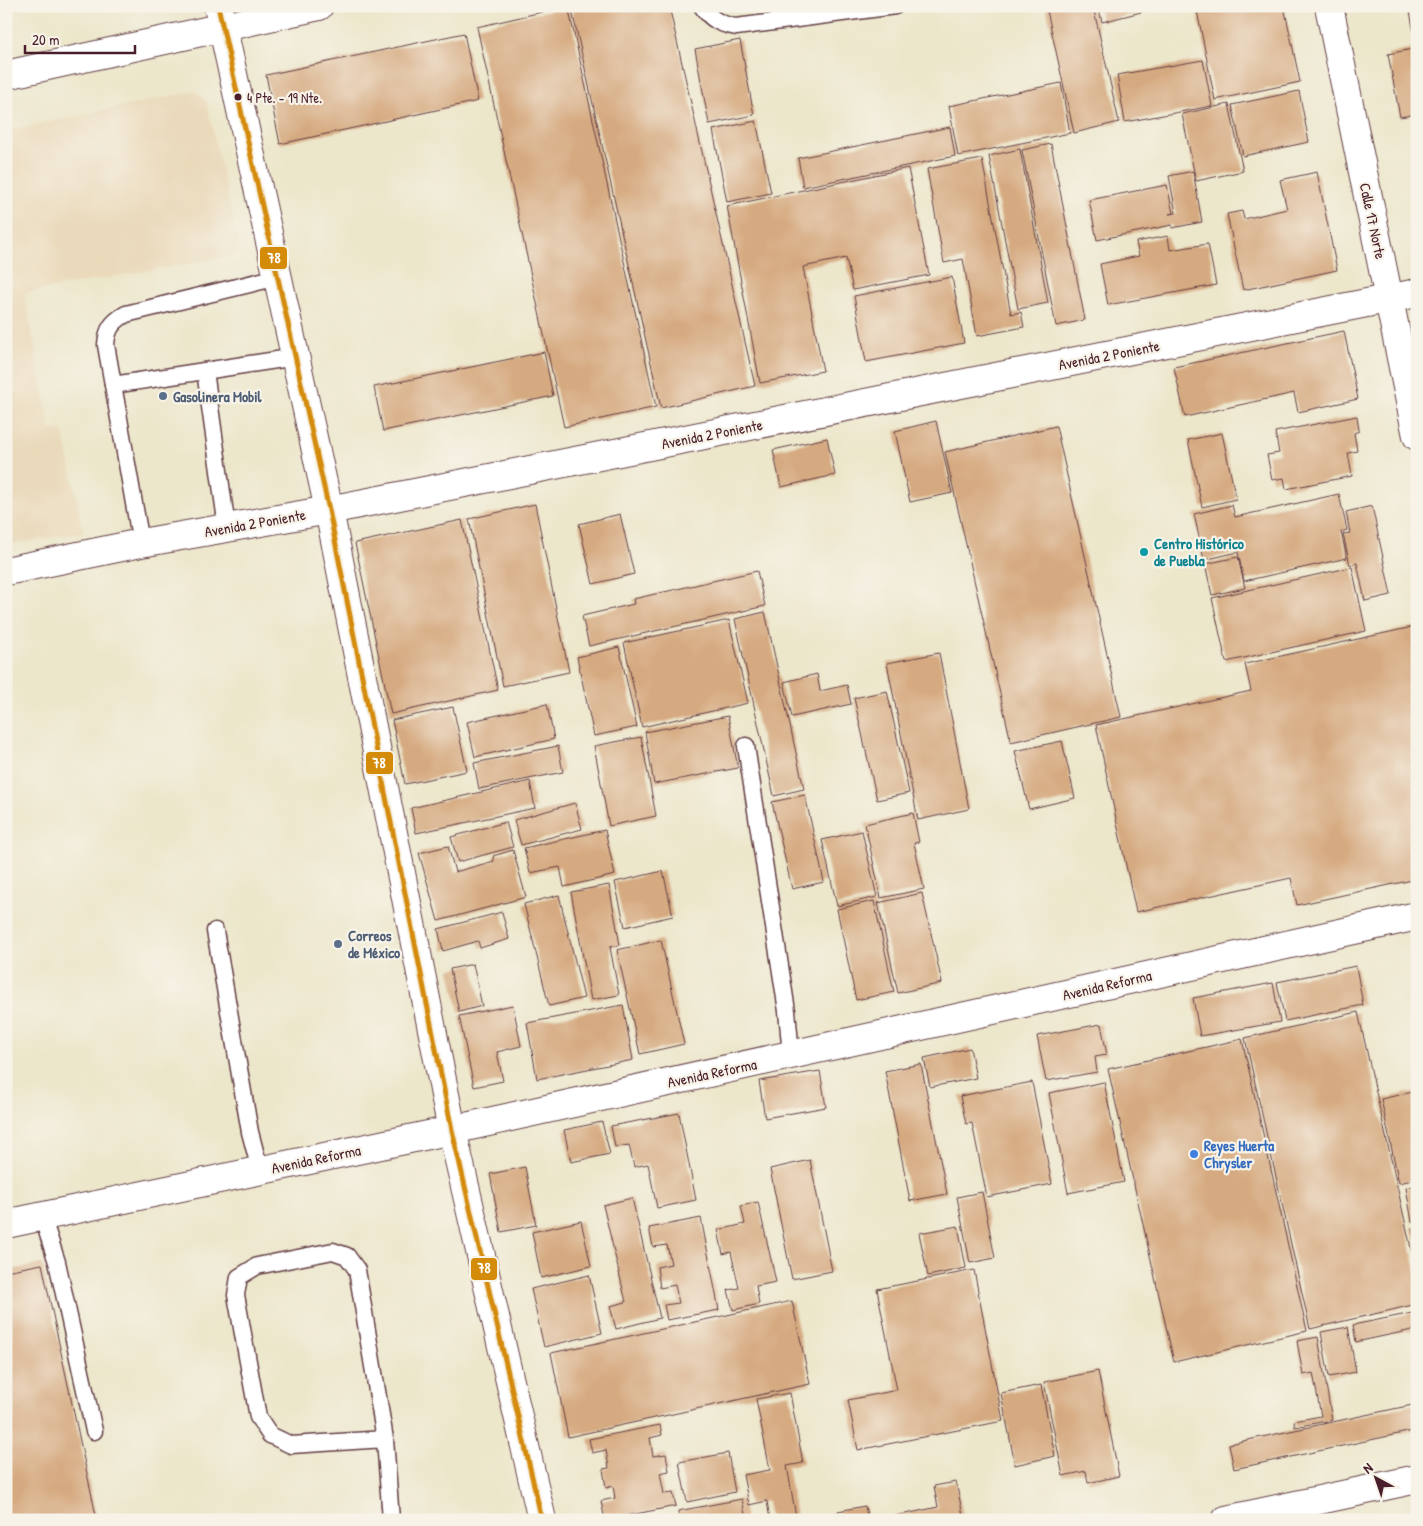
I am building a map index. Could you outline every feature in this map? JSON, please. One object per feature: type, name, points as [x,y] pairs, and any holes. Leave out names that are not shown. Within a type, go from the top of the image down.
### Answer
[{"type":"street","points":[[6,75],[220,16],[318,6]]},
{"type":"street","name":"Calle 17 Norte","points":[[1329,6],[1417,436]]},
{"type":"street","points":[[220,16],[330,510],[452,1130],[542,1520]]},
{"type":"street","name":"Avenida 2 Poniente","points":[[6,571],[141,543],[330,510],[1417,293]]},
{"type":"street","name":"Avenida Reforma","points":[[6,1224],[452,1130],[1417,916]]},
{"type":"street","points":[[1226,1520],[1287,1513],[1417,1479]]},
{"type":"lane","points":[[702,6],[708,17],[721,24],[736,27],[895,6]]},
{"type":"lane","points":[[141,543],[106,345],[106,332],[114,320],[126,314],[278,277]]},
{"type":"lane","points":[[113,384],[296,358]]},
{"type":"lane","points":[[205,371],[227,528]]},
{"type":"lane","points":[[746,746],[786,1011],[790,1055]]},
{"type":"lane","points":[[215,931],[250,1132],[260,1170]]},
{"type":"lane","points":[[42,1216],[57,1262],[94,1432]]},
{"type":"lane","points":[[385,1439],[291,1445],[270,1435],[258,1417],[236,1295],[239,1277],[257,1266],[332,1251],[347,1256],[357,1270],[385,1439],[391,1520]]},
{"type":"shaded area","points":[[195,91],[206,101],[241,254],[24,293],[51,430],[63,430],[83,532],[6,545],[6,131]]},
{"type":"building","points":[[568,6],[656,407],[564,427],[477,27]]},
{"type":"building","points":[[571,6],[669,6],[755,386],[661,408]]},
{"type":"building","points":[[731,6],[751,6],[751,7],[732,11]]},
{"type":"building","points":[[1046,6],[1093,6],[1119,122],[1074,133]]},
{"type":"building","points":[[1098,6],[1139,6],[1141,12],[1102,22]]},
{"type":"building","points":[[1196,6],[1284,6],[1300,82],[1215,100]]},
{"type":"building","points":[[1409,6],[1417,6],[1417,44],[1416,44]]},
{"type":"building","points":[[464,33],[478,101],[280,144],[266,75]]},
{"type":"building","points":[[740,40],[754,115],[709,124],[695,49]]},
{"type":"building","points":[[1417,48],[1417,114],[1400,117],[1388,54]]},
{"type":"building","points":[[1203,60],[1212,106],[1125,122],[1117,75]]},
{"type":"building","points":[[1061,83],[1070,133],[958,156],[949,106]]},
{"type":"building","points":[[1299,91],[1309,142],[1243,156],[1232,105]]},
{"type":"building","points":[[1229,104],[1243,171],[1196,181],[1182,114]]},
{"type":"building","points":[[756,121],[771,193],[727,202],[713,130]]},
{"type":"building","points":[[950,127],[955,156],[803,187],[798,158]]},
{"type":"building","points":[[1051,144],[1085,320],[1056,326],[1022,150]]},
{"type":"building","points":[[1020,149],[1048,303],[1018,309],[989,156]]},
{"type":"building","points":[[982,159],[1011,314],[1021,312],[1024,327],[977,336],[963,259],[944,263],[927,169]]},
{"type":"building","points":[[908,168],[929,275],[853,290],[846,258],[803,267],[823,371],[760,383],[727,206]]},
{"type":"building","points":[[1193,171],[1202,222],[1172,228],[1172,225],[1097,240],[1089,200],[1167,185],[1173,213],[1169,214],[1176,213],[1169,176]]},
{"type":"building","points":[[1317,172],[1337,270],[1243,290],[1227,214],[1242,211],[1244,219],[1287,209],[1280,180]]},
{"type":"building","points":[[1168,236],[1170,250],[1208,244],[1216,285],[1108,305],[1100,264],[1139,256],[1136,242]]},
{"type":"building","points":[[952,277],[964,343],[866,362],[854,296]]},
{"type":"building","points":[[1344,331],[1358,399],[1298,412],[1294,393],[1185,417],[1174,367]]},
{"type":"building","points":[[544,352],[553,396],[383,431],[374,387]]},
{"type":"building","points":[[1357,416],[1359,431],[1354,433],[1357,451],[1348,453],[1352,476],[1286,489],[1284,478],[1272,480],[1267,455],[1279,453],[1275,432]]},
{"type":"building","points":[[936,421],[952,493],[910,502],[895,431]]},
{"type":"building","points":[[1056,426],[1121,717],[1011,742],[945,452]]},
{"type":"building","points":[[1222,433],[1236,499],[1202,507],[1188,440]]},
{"type":"building","points":[[827,438],[835,475],[781,487],[773,450]]},
{"type":"building","points":[[1339,494],[1347,530],[1341,532],[1347,558],[1244,581],[1238,552],[1204,560],[1194,514],[1232,505],[1235,517]]},
{"type":"building","points":[[535,504],[569,672],[503,686],[469,519]]},
{"type":"building","points":[[1372,506],[1391,595],[1365,601],[1357,563],[1350,565],[1343,534],[1350,533],[1346,512]]},
{"type":"building","points":[[620,514],[634,574],[593,584],[579,524]]},
{"type":"building","points":[[462,520],[498,690],[391,714],[355,543]]},
{"type":"building","points":[[1238,557],[1245,588],[1212,595],[1205,564]]},
{"type":"building","points":[[1352,567],[1366,631],[1226,662],[1212,598]]},
{"type":"building","points":[[757,571],[765,606],[589,646],[582,616],[634,604],[633,599]]},
{"type":"building","points":[[765,612],[804,789],[774,796],[735,619]]},
{"type":"building","points":[[729,620],[748,703],[642,727],[624,643]]},
{"type":"building","points":[[1417,626],[1417,879],[1297,905],[1291,878],[1136,912],[1096,725],[1251,691],[1245,664]]},
{"type":"building","points":[[619,647],[637,727],[594,736],[577,657]]},
{"type":"building","points":[[939,653],[969,809],[918,820],[887,663]]},
{"type":"building","points":[[817,674],[820,691],[847,685],[851,704],[792,717],[784,682]]},
{"type":"building","points":[[887,691],[909,793],[877,800],[854,698]]},
{"type":"building","points":[[547,704],[554,739],[475,757],[467,722]]},
{"type":"building","points":[[453,707],[467,771],[405,784],[392,720]]},
{"type":"building","points":[[728,716],[738,768],[654,784],[645,732]]},
{"type":"building","points":[[641,737],[656,816],[609,826],[594,746]]},
{"type":"building","points":[[1062,741],[1075,798],[1029,809],[1015,751]]},
{"type":"building","points":[[558,746],[563,772],[479,789],[474,763]]},
{"type":"building","points":[[530,781],[535,808],[416,833],[411,808]]},
{"type":"building","points":[[805,795],[824,882],[792,889],[772,802]]},
{"type":"building","points":[[575,803],[582,829],[521,845],[514,820]]},
{"type":"building","points":[[913,813],[919,842],[914,843],[924,889],[881,898],[865,824]]},
{"type":"building","points":[[506,822],[513,847],[458,862],[451,837]]},
{"type":"building","points":[[605,830],[615,875],[564,887],[560,867],[530,873],[524,848]]},
{"type":"building","points":[[862,831],[877,897],[837,906],[822,840]]},
{"type":"building","points":[[448,846],[455,872],[494,861],[493,856],[513,850],[526,897],[438,921],[419,853]]},
{"type":"building","points":[[663,871],[673,916],[625,927],[615,882]]},
{"type":"building","points":[[609,885],[620,945],[610,947],[619,995],[591,1000],[571,892]]},
{"type":"building","points":[[922,893],[942,983],[898,993],[878,903]]},
{"type":"building","points":[[559,895],[584,998],[549,1006],[524,904]]},
{"type":"building","points":[[874,901],[894,992],[856,1000],[837,909]]},
{"type":"building","points":[[502,912],[509,939],[480,948],[478,941],[443,951],[438,929]]},
{"type":"building","points":[[661,940],[684,1044],[640,1054],[617,950]]},
{"type":"building","points":[[473,964],[482,1006],[459,1012],[450,969]]},
{"type":"building","points":[[1356,966],[1363,1005],[1285,1021],[1277,982]]},
{"type":"building","points":[[1273,983],[1280,1022],[1200,1036],[1193,998]]},
{"type":"building","points":[[513,1005],[521,1046],[497,1052],[503,1081],[474,1087],[459,1016]]},
{"type":"building","points":[[623,1005],[633,1060],[537,1079],[527,1023]]},
{"type":"building","points":[[1358,1012],[1417,1275],[1417,1304],[1310,1329],[1245,1038]]},
{"type":"building","points":[[1101,1024],[1107,1055],[1095,1057],[1097,1072],[1046,1081],[1037,1036]]},
{"type":"building","points":[[1242,1039],[1307,1331],[1174,1362],[1108,1069]]},
{"type":"building","points":[[970,1048],[976,1078],[930,1087],[924,1058]]},
{"type":"building","points":[[921,1064],[947,1194],[910,1201],[885,1071]]},
{"type":"building","points":[[820,1071],[826,1107],[765,1118],[759,1081]]},
{"type":"building","points":[[1032,1082],[1052,1184],[987,1197],[972,1123],[966,1124],[960,1096]]},
{"type":"building","points":[[1104,1082],[1124,1182],[1068,1193],[1049,1093]]},
{"type":"building","points":[[1417,1091],[1417,1179],[1399,1183],[1381,1099]]},
{"type":"building","points":[[679,1113],[696,1200],[657,1208],[648,1164],[634,1167],[629,1145],[615,1147],[611,1126]]},
{"type":"building","points":[[602,1122],[610,1154],[571,1162],[564,1130]]},
{"type":"building","points":[[810,1160],[832,1271],[792,1279],[770,1169]]},
{"type":"building","points":[[525,1167],[536,1225],[501,1232],[490,1174]]},
{"type":"building","points":[[1417,1185],[1417,1221],[1412,1222],[1406,1188]]},
{"type":"building","points":[[982,1192],[995,1258],[970,1263],[957,1197]]},
{"type":"building","points":[[632,1198],[660,1318],[616,1329],[610,1306],[626,1302],[603,1205]]},
{"type":"building","points":[[758,1202],[776,1282],[756,1286],[759,1304],[733,1310],[728,1290],[739,1288],[731,1252],[723,1254],[718,1230],[745,1224],[741,1206]]},
{"type":"building","points":[[701,1218],[719,1310],[667,1320],[664,1305],[679,1303],[675,1285],[660,1288],[657,1267],[671,1264],[667,1245],[653,1247],[649,1228]]},
{"type":"building","points":[[581,1221],[591,1266],[541,1278],[532,1232]]},
{"type":"building","points":[[958,1226],[966,1268],[928,1276],[919,1233]]},
{"type":"building","points":[[1417,1227],[1417,1245],[1416,1245],[1412,1228]]},
{"type":"building","points":[[42,1264],[97,1520],[6,1520],[6,1271]]},
{"type":"building","points":[[974,1270],[1003,1421],[858,1450],[848,1400],[897,1390],[877,1289]]},
{"type":"building","points":[[589,1275],[602,1333],[544,1347],[531,1289]]},
{"type":"building","points":[[792,1301],[810,1384],[568,1437],[551,1353]]},
{"type":"building","points":[[1417,1312],[1417,1329],[1356,1342],[1353,1325]]},
{"type":"building","points":[[1348,1327],[1356,1372],[1329,1377],[1321,1332]]},
{"type":"building","points":[[1318,1337],[1332,1420],[1295,1427],[1294,1421],[1321,1416],[1313,1373],[1303,1375],[1297,1341]]},
{"type":"building","points":[[1098,1371],[1119,1476],[1088,1483],[1086,1471],[1063,1476],[1044,1382]]},
{"type":"building","points":[[1041,1385],[1055,1456],[1015,1465],[1001,1393]]},
{"type":"building","points":[[790,1393],[803,1463],[787,1466],[796,1517],[770,1520],[767,1501],[749,1505],[743,1475],[770,1470],[756,1399]]},
{"type":"building","points":[[1417,1404],[1417,1430],[1234,1469],[1229,1444]]},
{"type":"building","points":[[660,1425],[662,1435],[650,1438],[653,1456],[666,1454],[669,1471],[660,1473],[664,1494],[673,1493],[676,1506],[605,1520],[601,1501],[615,1498],[613,1486],[606,1488],[603,1469],[609,1468],[606,1450],[592,1453],[589,1439]]},
{"type":"building","points":[[728,1453],[735,1492],[687,1502],[679,1462]]},
{"type":"building","points":[[956,1482],[964,1520],[877,1520],[938,1507],[934,1486]]},
{"type":"building","points":[[742,1499],[746,1520],[679,1520],[678,1511]]},
{"type":"building","points":[[865,1506],[868,1520],[840,1520],[838,1511]]},
{"type":"transit line","name":"78","points":[[218,6],[329,510],[452,1130],[542,1520]]},
{"type":"place","name":"4 Pte. - 19 Nte.","points":[[238,97]]},
{"type":"place","name":"Gasolinera Mobil","points":[[163,396]]},
{"type":"place","name":"Centro Histórico de Puebla","points":[[1144,552]]},
{"type":"place","name":"Correos de México","points":[[338,944]]},
{"type":"place","name":"Reyes Huerta Chrysler","points":[[1194,1154]]}]
